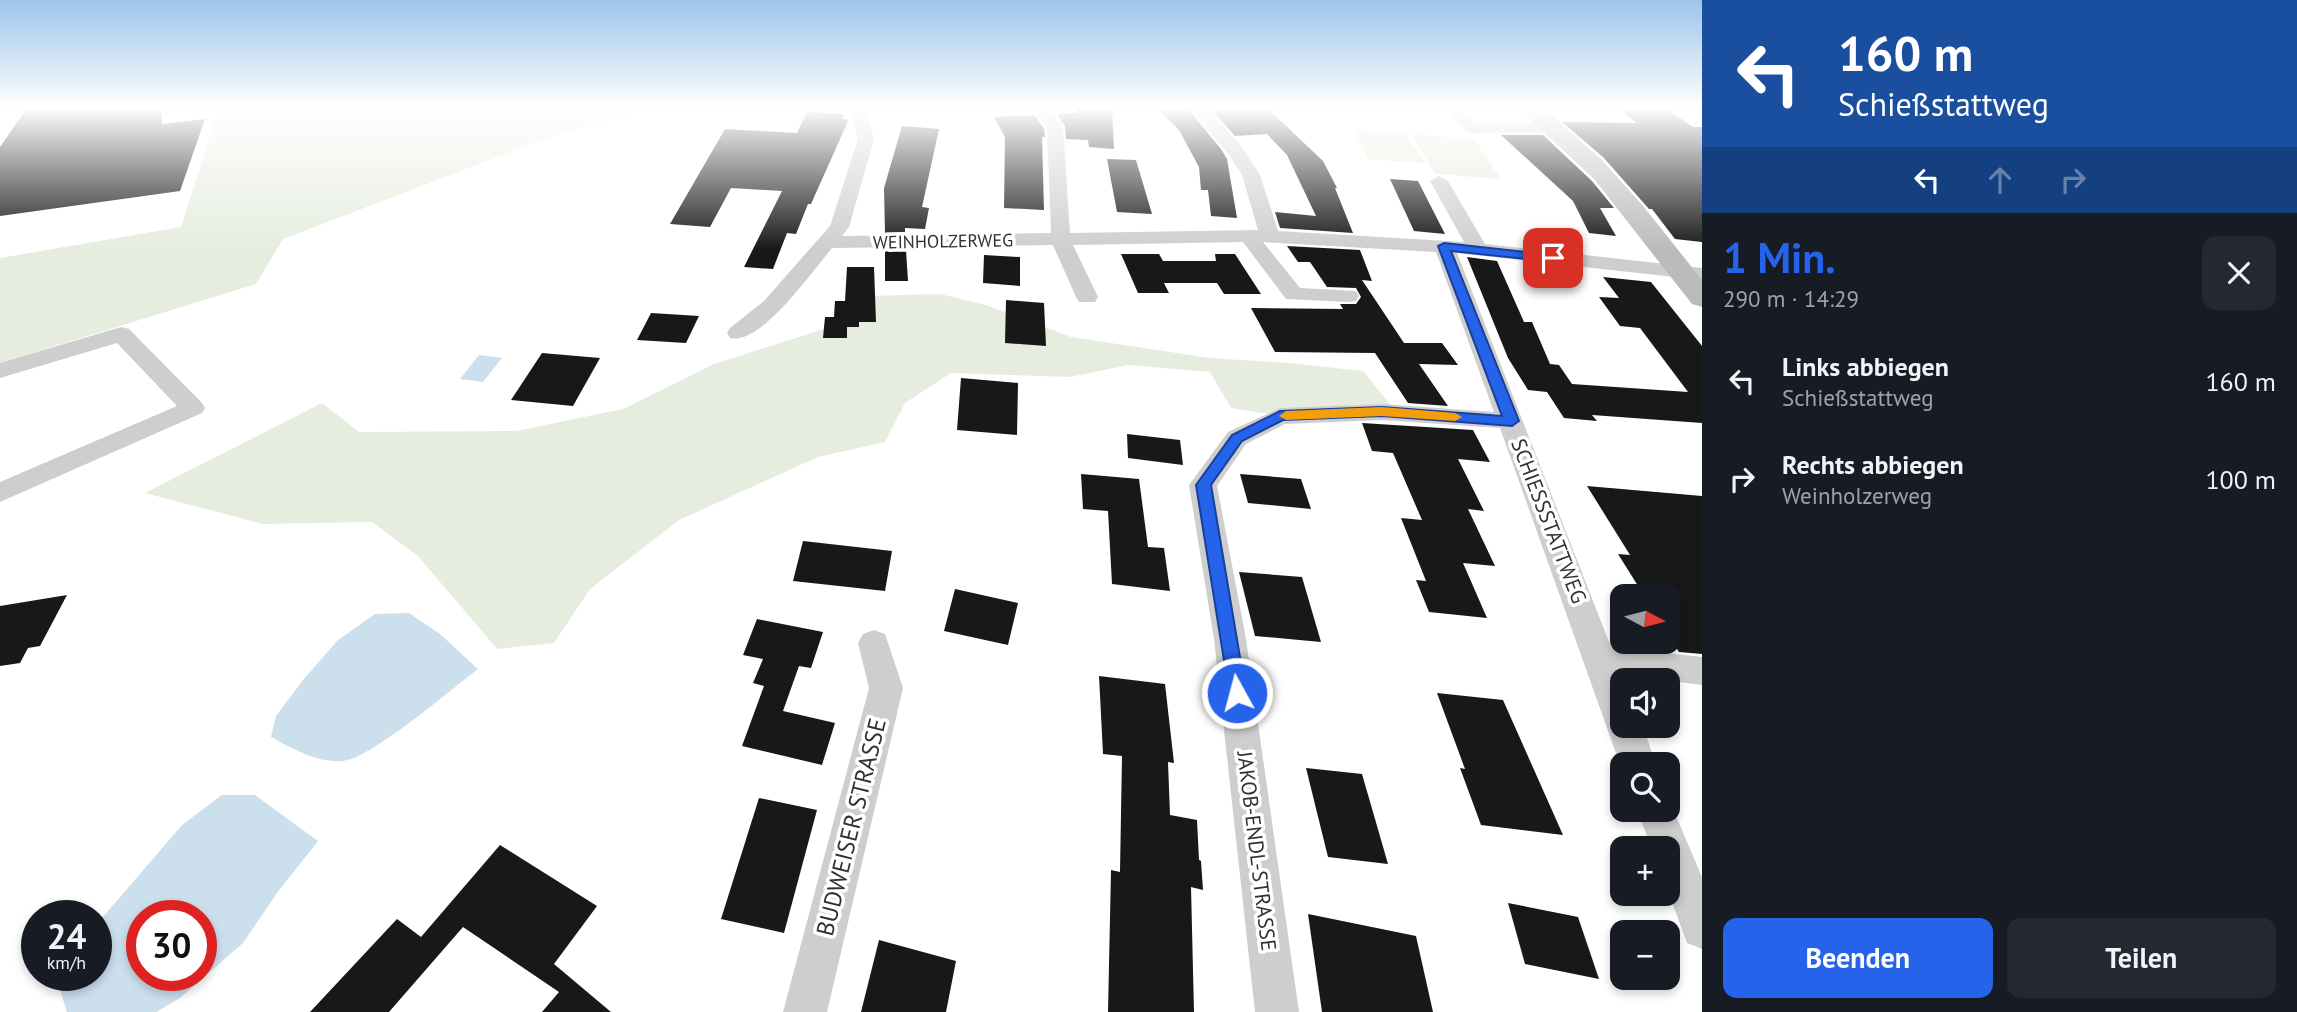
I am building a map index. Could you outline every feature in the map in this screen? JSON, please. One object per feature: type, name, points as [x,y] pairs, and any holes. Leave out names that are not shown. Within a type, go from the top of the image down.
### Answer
[{"type":"street","points":[[738,333],[772,306],[838,227],[861,155]]},
{"type":"street","points":[[1056,155],[1061,240],[1087,298]]},
{"type":"street","points":[[1238,155],[1251,175],[1260,237],[1294,294],[1348,296]]},
{"type":"street","points":[[1583,155],[1690,273],[1702,298]]},
{"type":"street","points":[[1439,181],[1478,250]]},
{"type":"street","name":"WEINHOLZERWEG","points":[[826,242],[1260,237],[1444,246],[1690,273]]},
{"type":"street","name":"SCHIESSSTATTWEG","points":[[1444,246],[1610,685]]},
{"type":"street","points":[[0,371],[121,334],[192,408],[0,494]]},
{"type":"street","name":"JAKOB-ENDL-STRASSE","points":[[1277,1012],[1230,639],[1203,485],[1237,438],[1280,416],[1382,412],[1512,421]]},
{"type":"street","name":"BUDWEISER STRASSE","points":[[805,1012],[887,688],[874,643]]},
{"type":"street","points":[[1601,659],[1702,671]]},
{"type":"street","points":[[1661,822],[1702,928]]},
{"type":"shaded area","points":[[204,155],[502,155],[283,239],[256,284],[0,363],[0,258],[181,227]]},
{"type":"shaded area","points":[[1367,155],[1420,155],[1425,163],[1369,159]]},
{"type":"shaded area","points":[[1424,155],[1485,155],[1501,179],[1435,174]]},
{"type":"shaded area","points":[[940,294],[986,305],[1071,337],[1210,358],[1363,371],[1394,409],[1270,414],[1231,408],[1210,372],[1128,365],[1070,377],[951,373],[905,403],[885,442],[818,457],[679,520],[590,589],[554,643],[497,649],[418,556],[372,522],[263,524],[145,493],[322,403],[359,432],[516,431],[623,409],[714,364],[846,322],[867,296]]},
{"type":"water","points":[[479,355],[502,358],[483,382],[460,379]]},
{"type":"water","points":[[409,613],[440,634],[478,669],[391,736],[356,757],[343,761],[324,760],[271,737],[276,716],[338,640],[375,614]]},
{"type":"water","points":[[222,795],[255,795],[318,841],[277,893],[243,943],[217,966],[217,900],[126,900],[126,991],[188,991],[156,1012],[67,1012],[60,991],[112,991],[112,906],[182,825]]},
{"type":"building","points":[[0,155],[192,155],[180,191],[0,216]]},
{"type":"building","points":[[710,155],[833,155],[796,234],[787,233],[773,269],[744,267],[782,191],[731,188],[710,227],[670,224]]},
{"type":"building","points":[[894,155],[933,155],[922,207],[929,208],[925,229],[905,228],[905,232],[885,233],[884,188]]},
{"type":"building","points":[[1005,155],[1042,155],[1044,210],[1004,208]]},
{"type":"building","points":[[1193,155],[1225,155],[1237,218],[1211,216],[1208,190],[1201,190],[1199,167]]},
{"type":"building","points":[[1287,155],[1317,155],[1323,161],[1337,188],[1353,233],[1280,228],[1275,212],[1316,216]]},
{"type":"building","points":[[1523,155],[1565,155],[1592,181],[1614,208],[1600,208],[1616,236],[1589,233],[1573,201]]},
{"type":"building","points":[[1601,155],[1702,155],[1702,242],[1675,239],[1652,209],[1649,209]]},
{"type":"building","points":[[1107,159],[1136,160],[1152,214],[1117,212]]},
{"type":"building","points":[[1390,179],[1418,181],[1445,234],[1414,231]]},
{"type":"building","points":[[1287,246],[1360,250],[1372,281],[1362,280],[1404,343],[1442,343],[1458,365],[1419,364],[1448,406],[1408,403],[1375,353],[1275,352],[1251,308],[1343,309],[1340,304],[1356,304],[1361,297],[1356,288],[1327,287],[1310,262],[1298,262]]},
{"type":"building","points":[[885,250],[906,250],[908,281],[885,281]]},
{"type":"building","points":[[1121,254],[1159,254],[1163,261],[1216,261],[1215,254],[1235,254],[1261,294],[1224,294],[1217,283],[1164,283],[1169,293],[1138,293]]},
{"type":"building","points":[[984,255],[1020,257],[1020,286],[983,283]]},
{"type":"building","points":[[1467,257],[1497,261],[1524,322],[1532,322],[1550,364],[1559,365],[1572,384],[1688,392],[1640,328],[1620,326],[1599,297],[1619,298],[1603,277],[1651,282],[1702,346],[1702,423],[1592,415],[1597,421],[1564,418],[1547,392],[1528,390],[1508,358]]},
{"type":"building","points":[[847,267],[874,267],[876,322],[859,322],[859,327],[847,327],[847,338],[823,338],[825,317],[834,317],[835,301],[845,301]]},
{"type":"building","points":[[1006,300],[1044,303],[1046,346],[1005,343]]},
{"type":"building","points":[[651,313],[699,316],[686,343],[637,340]]},
{"type":"building","points":[[542,353],[600,358],[573,406],[511,400]]},
{"type":"building","points":[[961,378],[1018,383],[1017,435],[957,430]]},
{"type":"building","points":[[1362,423],[1473,430],[1490,462],[1458,459],[1484,511],[1468,509],[1495,566],[1463,563],[1487,618],[1429,612],[1416,580],[1426,581],[1401,518],[1422,520],[1393,453],[1372,451]]},
{"type":"building","points":[[1127,434],[1180,440],[1183,465],[1128,458]]},
{"type":"building","points":[[1081,474],[1139,479],[1148,547],[1164,548],[1170,591],[1112,584],[1108,511],[1083,509]]},
{"type":"building","points":[[1240,474],[1301,479],[1311,509],[1248,503]]},
{"type":"building","points":[[1587,486],[1702,496],[1702,654],[1680,652],[1680,584],[1637,584],[1618,554],[1630,555]]},
{"type":"building","points":[[803,541],[892,551],[885,591],[793,581]]},
{"type":"building","points":[[1239,572],[1302,577],[1321,642],[1255,636]]},
{"type":"building","points":[[955,589],[1018,603],[1008,645],[944,631]]},
{"type":"building","points":[[67,595],[40,646],[28,648],[20,663],[0,666],[0,606]]},
{"type":"building","points":[[757,619],[823,632],[811,668],[799,666],[783,711],[835,723],[822,765],[742,746],[764,686],[753,683],[763,659],[743,655]]},
{"type":"building","points":[[1099,676],[1165,684],[1174,763],[1168,762],[1170,815],[1197,820],[1201,861],[1203,890],[1191,887],[1194,1012],[1108,1012],[1111,870],[1120,872],[1122,756],[1103,754]]},
{"type":"building","points":[[1437,693],[1503,700],[1563,835],[1481,825],[1460,768],[1465,769]]},
{"type":"building","points":[[1306,768],[1362,774],[1388,864],[1328,857]]},
{"type":"building","points":[[759,798],[817,810],[784,933],[721,919]]},
{"type":"building","points":[[500,845],[597,906],[554,964],[611,1012],[542,1012],[559,992],[463,927],[389,1012],[310,1012],[397,919],[421,937]]},
{"type":"building","points":[[1508,903],[1578,917],[1599,979],[1525,964]]},
{"type":"building","points":[[1308,914],[1416,936],[1433,1012],[1322,1012]]},
{"type":"building","points":[[879,940],[956,961],[946,1012],[861,1012]]},
{"type":"slow traffic","points":[[1286,416],[1382,412],[1455,417]]},
{"type":"route","points":[[1237,693],[1203,485],[1237,438],[1280,416],[1382,412],[1512,421],[1444,246],[1553,258]]}]
